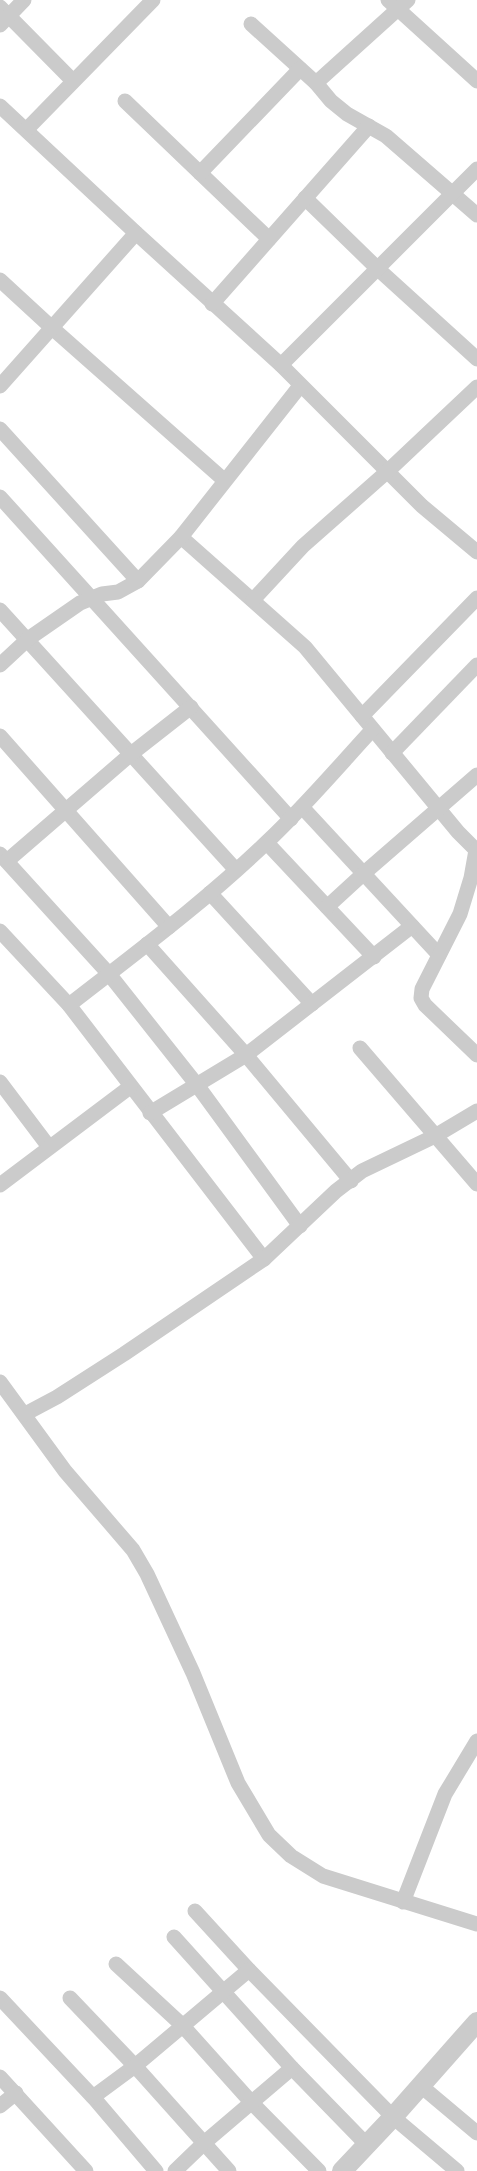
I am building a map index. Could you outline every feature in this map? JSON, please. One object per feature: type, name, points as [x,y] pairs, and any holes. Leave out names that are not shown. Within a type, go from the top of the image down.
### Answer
[{"type":"street","points":[[24,0],[3,16],[73,81]]},
{"type":"street","points":[[27,129],[153,0]]},
{"type":"street","points":[[316,83],[398,3],[477,81]]},
{"type":"street","points":[[250,24],[316,83],[331,101],[347,114],[386,136],[477,215]]},
{"type":"street","points":[[200,173],[300,69]]},
{"type":"street","points":[[125,102],[269,239]]},
{"type":"street","points":[[0,106],[27,129],[212,304],[281,365],[300,386],[389,470],[422,506],[477,552]]},
{"type":"street","points":[[212,304],[369,126]]},
{"type":"street","points":[[281,365],[477,169]]},
{"type":"street","points":[[305,198],[378,269],[477,359]]},
{"type":"street","points":[[0,386],[136,233]]},
{"type":"street","points":[[0,280],[224,480]]},
{"type":"street","points":[[0,665],[28,639],[92,598],[102,594],[118,592],[138,581],[181,537],[224,480],[300,386]]},
{"type":"street","points":[[253,600],[303,546],[389,470],[477,387]]},
{"type":"street","points":[[0,429],[138,581]]},
{"type":"street","points":[[0,497],[291,819]]},
{"type":"street","points":[[181,537],[304,647],[458,832],[476,850],[472,878],[460,914],[422,988],[421,998],[425,1005],[477,1055]]},
{"type":"street","points":[[362,716],[477,598]]},
{"type":"street","points":[[0,610],[236,870]]},
{"type":"street","points":[[392,753],[477,664]]},
{"type":"street","points":[[191,708],[131,754],[67,809],[3,858],[109,974],[197,1085],[300,1226]]},
{"type":"street","points":[[69,1005],[169,927],[267,843],[372,730]]},
{"type":"street","points":[[0,736],[67,809],[169,927]]},
{"type":"street","points":[[327,908],[363,874],[477,775]]},
{"type":"street","points":[[302,807],[439,955]]},
{"type":"street","points":[[267,843],[374,957]]},
{"type":"street","points":[[210,893],[312,1004]]},
{"type":"street","points":[[150,1113],[246,1054],[412,926]]},
{"type":"street","points":[[0,930],[69,1005],[130,1087],[264,1259]]},
{"type":"street","points":[[147,944],[246,1054],[351,1181]]},
{"type":"street","points":[[360,1048],[477,1184]]},
{"type":"street","points":[[0,1082],[50,1147]]},
{"type":"street","points":[[0,1184],[130,1087]]},
{"type":"street","points":[[24,1414],[57,1397],[124,1354],[264,1259],[336,1192],[362,1172],[435,1136],[477,1111]]},
{"type":"street","points":[[0,1382],[65,1471],[133,1550],[147,1574],[193,1673],[238,1783],[270,1835],[291,1856],[324,1876],[477,1924]]},
{"type":"street","points":[[403,1902],[445,1794],[477,1741]]},
{"type":"street","points":[[195,1911],[249,1970],[393,2117],[457,2171]]},
{"type":"street","points":[[174,1937],[292,2068],[367,2145]]},
{"type":"street","points":[[116,1964],[182,2025],[251,2102],[319,2171]]},
{"type":"street","points":[[93,2097],[135,2066],[249,1970]]},
{"type":"street","points":[[0,1998],[93,2097],[156,2171]]},
{"type":"street","points":[[70,1998],[135,2066],[229,2171]]},
{"type":"street","points":[[344,2171],[477,2022]]},
{"type":"street","points":[[175,2171],[204,2143],[292,2068]]},
{"type":"street","points":[[0,2077],[86,2171]]},
{"type":"street","points":[[421,2086],[477,2133]]},
{"type":"street","points":[[0,2106],[16,2093]]}]
